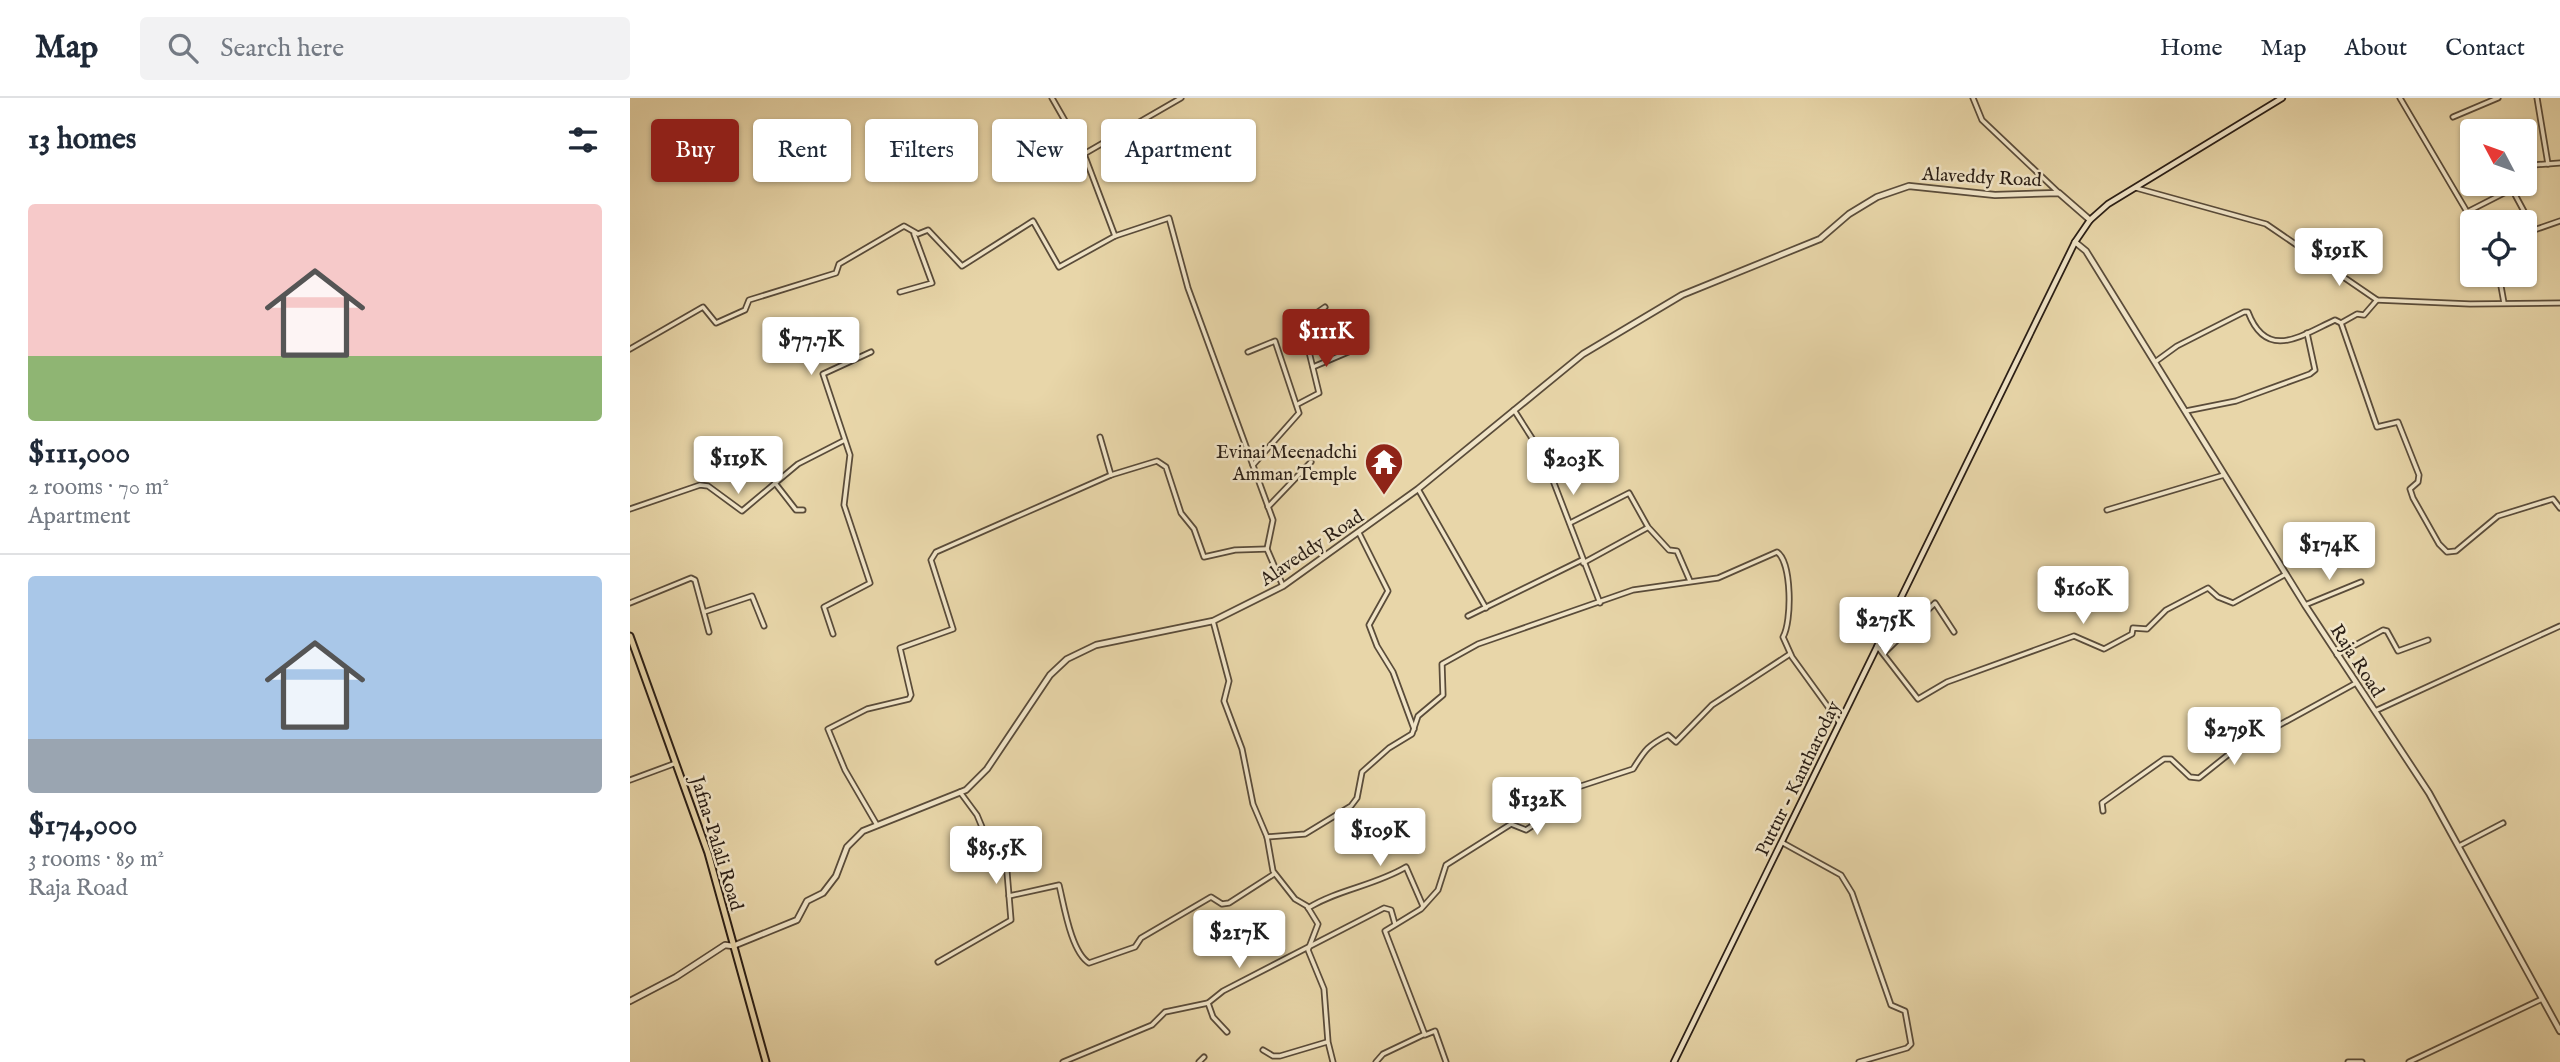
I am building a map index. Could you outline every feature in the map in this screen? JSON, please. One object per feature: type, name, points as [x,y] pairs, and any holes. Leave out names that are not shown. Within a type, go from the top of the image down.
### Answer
[{"type":"main road","name":"Jafna-Palali Road","points":[[630,636],[708,853],[766,1062]]},
{"type":"street","points":[[1052,98],[1064,119]]},
{"type":"street","points":[[1087,152],[1181,98]]},
{"type":"street","points":[[1973,98],[1982,120],[2059,193]]},
{"type":"street","name":"Puttur - Kantharoday","points":[[1674,1062],[2075,242],[2090,220],[2134,187],[2282,98]]},
{"type":"street","points":[[2400,98],[2466,210]]},
{"type":"street","points":[[2453,117],[2498,98]]},
{"type":"street","points":[[2537,98],[2548,164]]},
{"type":"street","points":[[1087,162],[1115,236]]},
{"type":"street","points":[[2538,165],[2560,163]]},
{"type":"street","points":[[2134,187],[2266,225],[2377,300],[2560,303]]},
{"type":"street","name":"Alaveddy Road","points":[[630,1002],[725,945],[733,946],[797,920],[807,901],[823,893],[836,876],[847,847],[863,831],[960,792],[987,769],[1050,675],[1067,659],[1096,645],[1213,621],[1283,586],[1418,489],[1583,354],[1682,295],[1820,239],[1849,214],[1897,188],[1995,195],[2059,193],[2090,220]]},
{"type":"street","points":[[2471,210],[2498,196]]},
{"type":"street","points":[[2516,196],[2534,230],[2560,221]]},
{"type":"street","points":[[630,349],[703,307],[716,323],[745,310],[749,300],[836,273],[839,264],[904,226],[918,234],[928,230],[962,266],[1032,221],[1059,267],[1115,236],[1169,218],[1188,288],[1273,520],[1267,549],[1283,586]]},
{"type":"street","points":[[900,292],[932,283],[914,232]]},
{"type":"street","name":"Raja Road","points":[[2075,242],[2086,251],[2305,606],[2429,793],[2560,1031]]},
{"type":"street","points":[[2501,287],[2504,303]]},
{"type":"street","points":[[2342,323],[2357,314],[2364,315],[2377,300]]},
{"type":"street","points":[[1298,404],[1319,393],[1303,323],[1325,307]]},
{"type":"street","points":[[2155,362],[2177,346],[2244,312],[2248,312],[2261,334],[2272,340],[2301,339],[2307,332],[2335,320],[2342,323],[2377,427],[2398,422],[2419,475],[2418,482],[2410,489],[2413,498],[2439,544],[2447,552],[2456,551],[2498,516],[2553,499],[2560,508]]},
{"type":"street","points":[[2186,411],[2236,401],[2310,374],[2315,370],[2307,332]]},
{"type":"street","points":[[1248,352],[1275,341],[1298,404],[1297,417],[1254,465]]},
{"type":"street","points":[[1313,368],[1360,347]]},
{"type":"street","points":[[833,634],[824,607],[870,583],[844,505],[851,462],[823,374],[871,352]]},
{"type":"street","points":[[1514,409],[1544,457],[1600,603]]},
{"type":"street","points":[[1100,438],[1111,475]]},
{"type":"street","points":[[630,509],[700,485],[708,486],[742,511],[813,454],[843,441]]},
{"type":"street","points":[[877,825],[845,770],[828,729],[867,709],[909,699],[911,695],[900,648],[953,628],[932,555],[1111,475],[1161,462],[1166,467],[1181,513],[1194,529],[1204,557],[1235,550],[1267,549]]},
{"type":"street","points":[[1268,507],[1311,462]]},
{"type":"street","points":[[2107,510],[2224,475]]},
{"type":"street","points":[[775,483],[796,510],[803,510]]},
{"type":"street","points":[[1418,489],[1486,608]]},
{"type":"street","points":[[1570,523],[1629,493],[1648,527],[1669,550],[1676,551],[1690,581]]},
{"type":"street","points":[[1468,617],[1647,528]]},
{"type":"street","points":[[1359,533],[1388,591],[1369,625],[1377,646],[1393,672],[1400,699],[1414,731]]},
{"type":"street","points":[[1267,837],[1306,834],[1343,813],[1357,798],[1362,772],[1414,731],[1418,716],[1443,695],[1442,663],[1451,657],[1478,644],[1633,590],[1718,578],[1777,552],[1781,554],[1788,575],[1788,628],[1783,637],[1790,654],[1839,722]]},
{"type":"street","points":[[1877,646],[1918,699],[1947,682],[2074,636],[2104,649],[2112,648],[2132,634],[2133,628],[2147,629],[2166,610],[2208,588],[2218,597],[2233,603],[2286,574]]},
{"type":"street","points":[[630,603],[691,578],[695,580],[709,632]]},
{"type":"street","points":[[2305,606],[2361,582]]},
{"type":"street","points":[[704,612],[752,596],[764,626]]},
{"type":"street","points":[[1884,653],[1935,603],[1954,632]]},
{"type":"street","points":[[1213,621],[1229,681],[1224,701],[1242,749],[1253,804],[1267,837],[1275,874],[1295,899],[1308,908],[1318,928],[1308,950],[1324,989],[1328,1042],[1333,1062]]},
{"type":"street","points":[[2375,711],[2560,626]]},
{"type":"street","points":[[2336,654],[2383,630],[2387,631],[2398,651],[2428,640]]},
{"type":"street","points":[[1425,1034],[1385,931],[1423,906],[1438,890],[1446,865],[1511,824],[1526,830],[1569,802],[1578,787],[1633,769],[1639,754],[1649,745],[1668,735],[1676,742],[1712,705],[1790,654]]},
{"type":"street","points":[[2102,811],[2102,803],[2164,759],[2169,758],[2190,777],[2199,778],[2234,750],[2356,683]]},
{"type":"street","points":[[630,780],[676,762]]},
{"type":"street","points":[[938,962],[1011,920],[1006,860],[987,839],[977,815],[960,792]]},
{"type":"street","points":[[2459,846],[2503,823]]},
{"type":"street","points":[[1783,843],[1841,875],[1860,915],[1891,1005],[1905,1011],[1911,1044],[1907,1048],[1859,1062]]},
{"type":"street","points":[[1308,908],[1340,890],[1377,883],[1406,867],[1423,906]]},
{"type":"street","points":[[1009,896],[1059,886],[1070,927],[1089,963],[1135,947],[1141,938],[1211,897],[1222,904],[1229,903],[1275,874]]},
{"type":"street","points":[[1063,1062],[1152,1025],[1165,1012],[1208,1003],[1223,991],[1308,950],[1384,908],[1391,910],[1395,925]]},
{"type":"street","points":[[2409,1062],[2542,999]]},
{"type":"street","points":[[1208,1003],[1213,1017],[1227,1032]]},
{"type":"street","points":[[1376,1062],[1383,1055],[1435,1031],[1446,1062]]},
{"type":"street","points":[[1263,1050],[1273,1056],[1328,1042]]},
{"type":"street","points":[[1199,1062],[1204,1057]]},
{"type":"street","points":[[2348,1062],[2362,1062]]},
{"type":"place","name":"Evinai Meenadchi Amman Temple","points":[[1384,496]]}]
